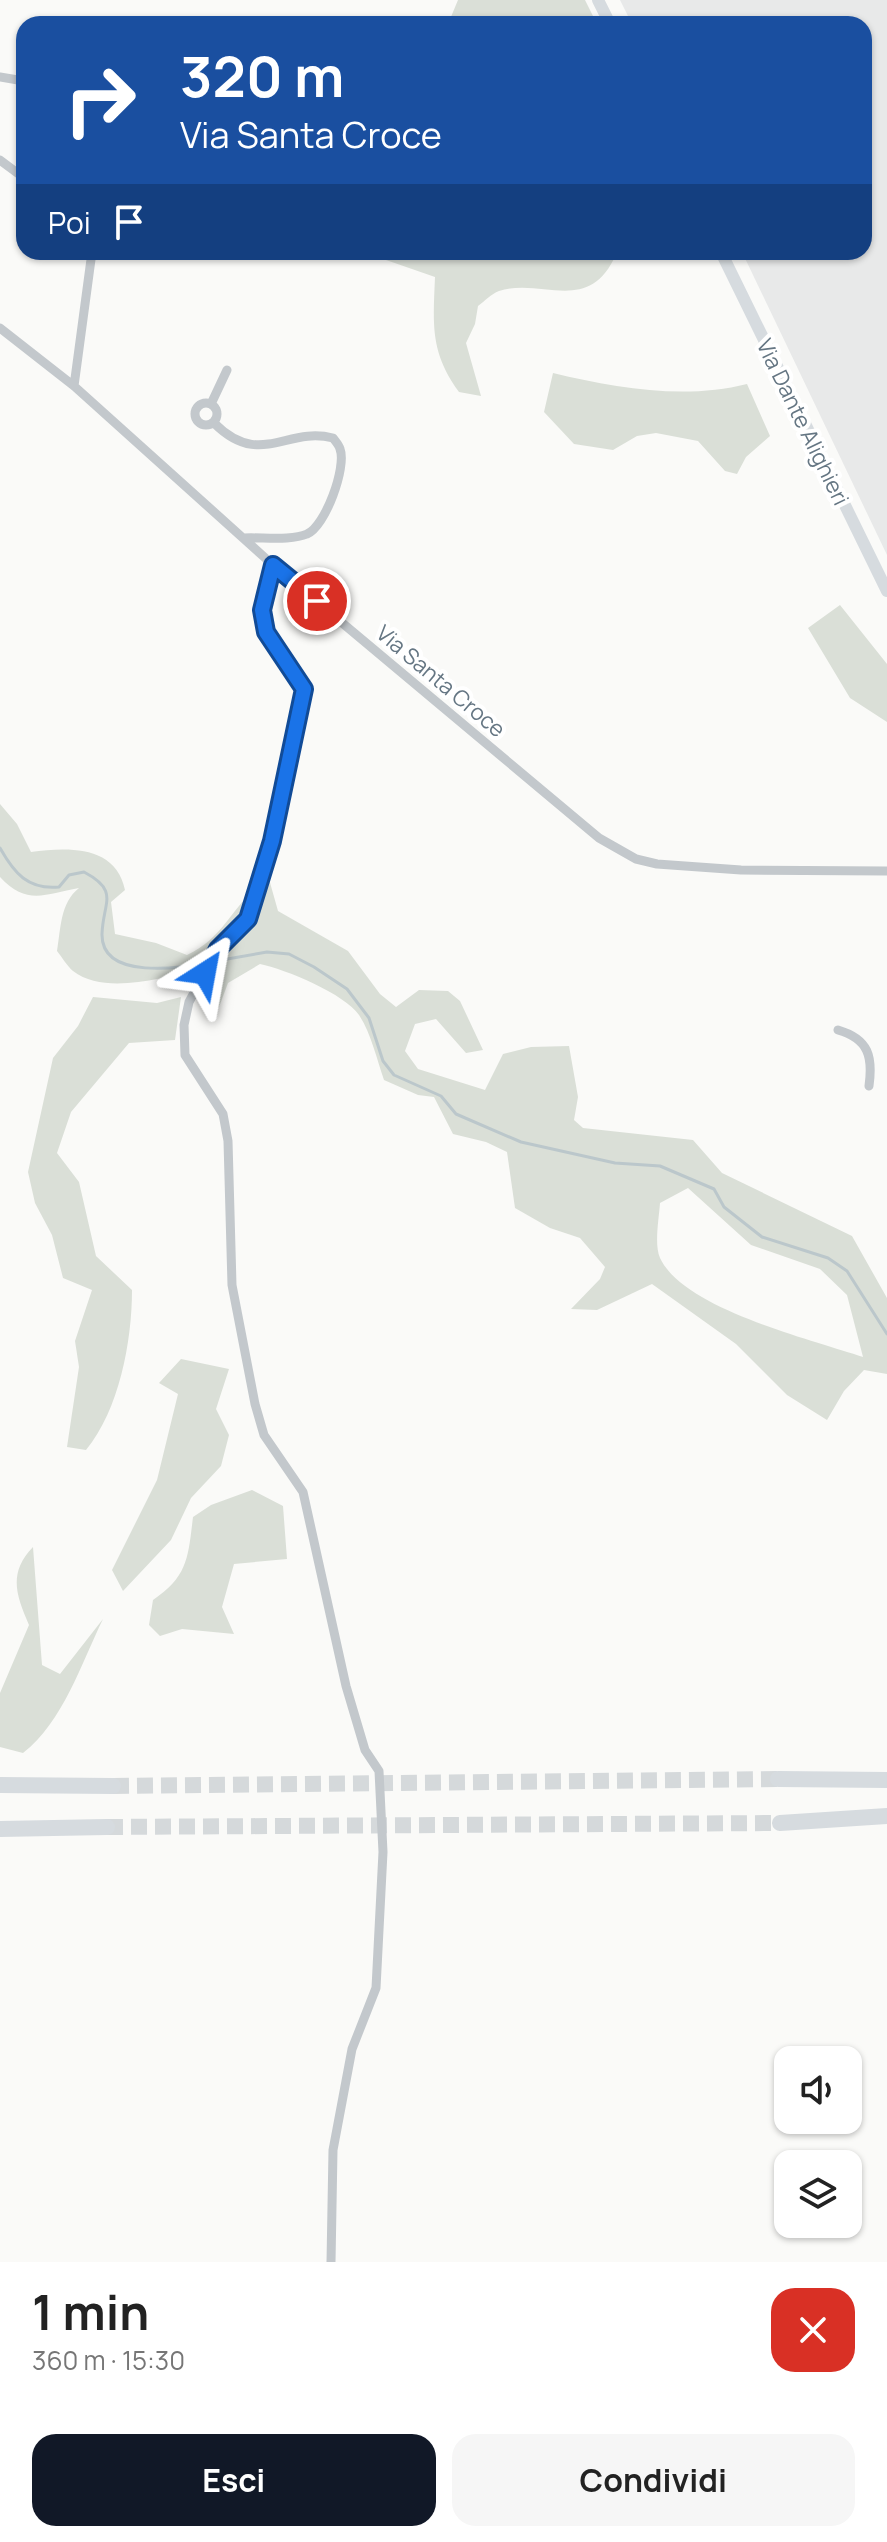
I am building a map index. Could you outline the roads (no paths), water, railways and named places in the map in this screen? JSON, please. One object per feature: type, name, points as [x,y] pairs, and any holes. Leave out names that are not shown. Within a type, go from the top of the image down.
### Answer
[{"type":"highway","points":[[778,1779],[887,1780]]},
{"type":"highway","points":[[0,1785],[113,1786]]},
{"type":"highway","points":[[780,1823],[887,1816]]},
{"type":"highway","points":[[0,1829],[107,1827]]},
{"type":"main road","name":"Via Dante Alighieri","points":[[725,260],[887,591]]},
{"type":"street","points":[[74,386],[91,260]]},
{"type":"street","name":"Via Santa Croce","points":[[0,328],[74,386],[273,565],[599,838],[636,859],[657,864],[741,870],[887,871]]},
{"type":"street","points":[[62,376],[77,370]]},
{"type":"street","points":[[211,404],[227,370]]},
{"type":"street","points":[[211,404],[200,404],[195,414],[203,425],[214,423],[246,444],[268,447],[303,436],[324,436],[333,438],[341,449],[332,497],[317,529],[304,536],[244,538]]},
{"type":"street","points":[[211,404],[218,413],[214,423]]},
{"type":"street","points":[[273,565],[262,610],[266,632],[304,689],[272,841],[248,919],[218,949],[189,1002],[184,1025],[185,1055],[223,1114],[228,1141],[232,1285],[255,1404],[264,1435],[303,1492],[346,1686],[365,1750],[379,1771],[383,1852],[376,1988],[352,2049],[333,2150],[331,2262]]},
{"type":"street","points":[[838,1030],[855,1035],[868,1051],[872,1063],[869,1086]]},
{"type":"waterway","points":[[0,848],[11,865],[30,883],[59,887],[69,875],[84,872],[102,885],[107,898],[102,934],[105,949],[114,959],[145,968],[209,962]]},
{"type":"waterway","points":[[216,961],[267,952],[289,954],[314,967],[347,989],[369,1018],[383,1061],[394,1075],[441,1096],[456,1114],[521,1142],[615,1163],[660,1166],[714,1189],[724,1207],[762,1237],[828,1258],[847,1271],[887,1334]]},
{"type":"tunnel","points":[[113,1786],[778,1779]]},
{"type":"tunnel","points":[[107,1827],[780,1823]]}]
